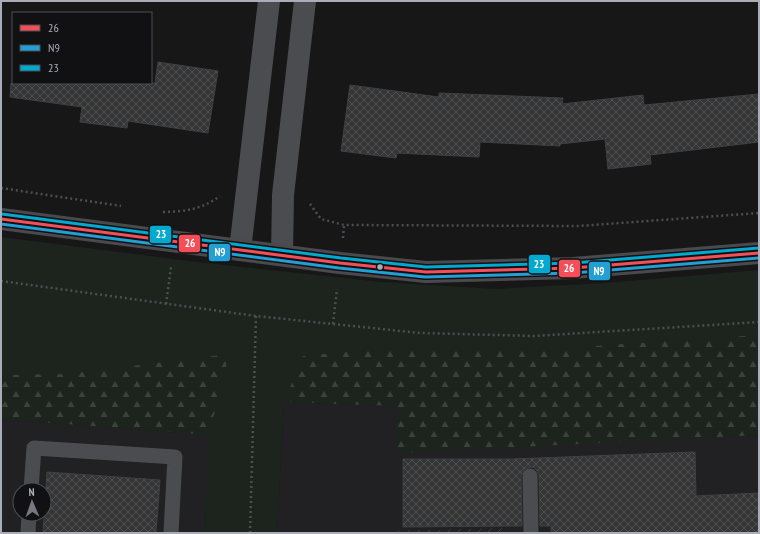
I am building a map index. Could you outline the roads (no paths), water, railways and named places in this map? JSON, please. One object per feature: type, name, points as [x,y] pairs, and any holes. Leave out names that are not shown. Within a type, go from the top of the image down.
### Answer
[{"type":"street","points":[[240,250],[269,1]]},
{"type":"street","points":[[282,256],[283,195],[305,1]]},
{"type":"street","points":[[1,219],[282,256],[434,272],[573,268],[759,253]]},
{"type":"lane","points":[[32,482],[34,448],[175,457],[171,533]]},
{"type":"lane","points":[[530,476],[531,533]]},
{"type":"lane","points":[[28,533],[29,522]]}]
